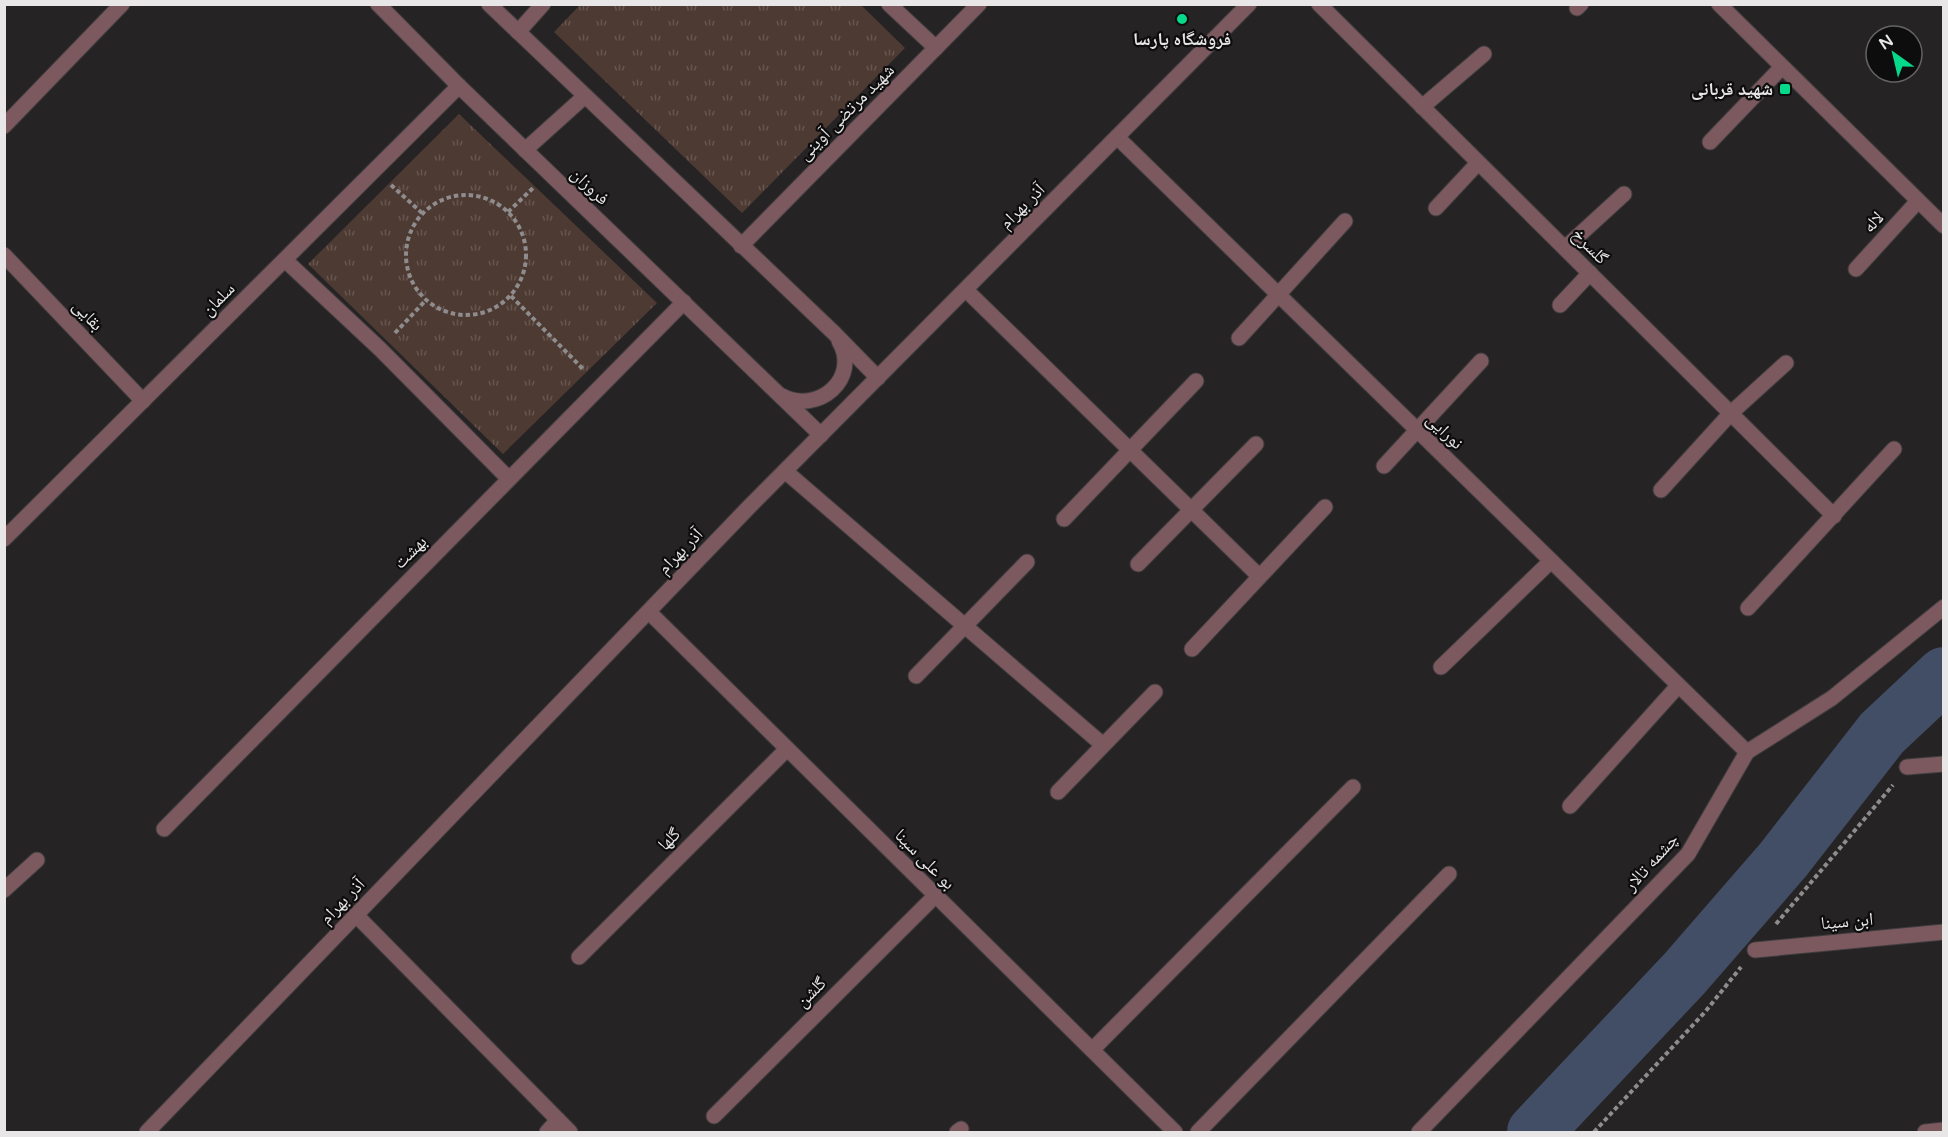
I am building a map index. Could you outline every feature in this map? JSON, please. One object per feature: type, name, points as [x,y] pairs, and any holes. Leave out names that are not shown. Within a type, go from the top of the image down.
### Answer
[{"type":"street","points":[[4,126],[122,4]]},
{"type":"street","name":"فروزان","points":[[378,4],[459,86],[822,435]]},
{"type":"street","points":[[489,4],[834,333],[878,378]]},
{"type":"street","points":[[518,32],[543,4]]},
{"type":"street","points":[[889,4],[936,48]]},
{"type":"street","name":"شهید مرتضی آوینی","points":[[741,246],[979,4]]},
{"type":"street","name":"آذر بهرام","points":[[147,1132],[785,471],[1248,4]]},
{"type":"street","name":"گلسرخ","points":[[1319,4],[1834,516]]},
{"type":"street","points":[[1719,4],[1944,226]]},
{"type":"street","points":[[1422,107],[1484,54]]},
{"type":"street","points":[[1710,142],[1782,67]]},
{"type":"street","name":"سلمان","points":[[4,539],[459,86]]},
{"type":"street","points":[[525,150],[585,96]]},
{"type":"street","name":"نورایی","points":[[1117,137],[1747,752]]},
{"type":"street","points":[[1436,207],[1479,163]]},
{"type":"street","points":[[1565,248],[1624,194]]},
{"type":"street","name":"لاله","points":[[1856,269],[1918,201]]},
{"type":"street","points":[[1239,338],[1345,221]]},
{"type":"street","name":"بقایی","points":[[4,255],[143,401]]},
{"type":"street","points":[[285,260],[380,349],[509,479]]},
{"type":"street","points":[[1560,304],[1590,273]]},
{"type":"street","points":[[966,290],[1259,576]]},
{"type":"street","name":"بهشت","points":[[164,829],[684,302]]},
{"type":"street","points":[[777,394],[790,400],[803,402],[816,400],[828,394],[838,384],[843,371],[844,358],[841,344],[834,333]]},
{"type":"street","points":[[1384,466],[1481,361]]},
{"type":"street","points":[[1661,490],[1731,413],[1786,363]]},
{"type":"street","points":[[1064,519],[1196,381]]},
{"type":"street","points":[[1138,564],[1257,444]]},
{"type":"street","points":[[1748,608],[1894,449]]},
{"type":"street","points":[[785,471],[1103,745]]},
{"type":"street","points":[[1192,650],[1325,507]]},
{"type":"street","points":[[1441,668],[1551,561]]},
{"type":"street","points":[[916,676],[1028,562]]},
{"type":"street","name":"چشمه تالار","points":[[1419,1132],[1688,854],[1747,752],[1832,698],[1944,608]]},
{"type":"street","name":"بو علی سینا","points":[[649,612],[1175,1132]]},
{"type":"street","points":[[1570,806],[1678,686]]},
{"type":"street","points":[[1058,792],[1155,692]]},
{"type":"street","name":"گلها","points":[[579,957],[787,749]]},
{"type":"street","points":[[1907,767],[1944,764]]},
{"type":"street","points":[[1092,1050],[1353,787]]},
{"type":"street","points":[[4,890],[37,860]]},
{"type":"street","points":[[1198,1132],[1449,874]]},
{"type":"street","name":"گلشن","points":[[714,1116],[935,896]]},
{"type":"street","points":[[356,915],[570,1132]]},
{"type":"street","name":"ابن سینا","points":[[1755,950],[1944,932]]},
{"type":"street","points":[[547,1132],[558,1120]]},
{"type":"street","points":[[1925,1132],[1944,1130]]},
{"type":"path","points":[[374,171],[422,213]]},
{"type":"path","points":[[508,212],[535,187]]},
{"type":"path","points":[[459,195],[480,196],[500,204],[508,212],[514,218],[524,237],[527,258],[522,278],[511,296],[496,308],[478,315],[459,316],[441,311],[425,301],[413,286],[406,268],[405,249],[410,231],[422,213],[438,201],[459,195]]},
{"type":"path","points":[[511,296],[600,387]]},
{"type":"path","points":[[380,349],[425,301]]},
{"type":"green space","points":[[860,4],[905,48],[742,213],[554,32],[580,5]]},
{"type":"green space","points":[[459,114],[657,303],[503,454],[308,264]]},
{"type":"waterway","points":[[1535,1132],[1684,974],[1783,860],[1882,733],[1944,675]]},
{"type":"place","name":"فروشگاه پارسا","points":[[1182,19]]},
{"type":"place","name":"شهید قربانی","points":[[1785,89]]}]
